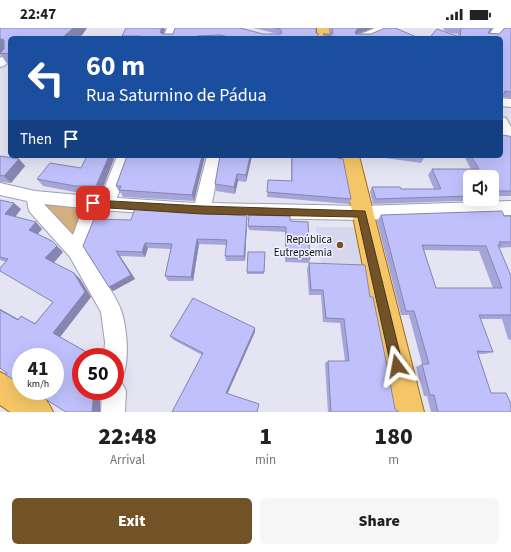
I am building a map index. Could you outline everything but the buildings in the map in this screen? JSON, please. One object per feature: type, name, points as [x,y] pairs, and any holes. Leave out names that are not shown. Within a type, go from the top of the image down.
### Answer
[{"type":"main road","points":[[351,158],[362,213],[408,412]]},
{"type":"main road","points":[[0,387],[37,412]]},
{"type":"street","points":[[365,36],[384,28]]},
{"type":"street","points":[[0,64],[8,57]]},
{"type":"street","points":[[503,125],[511,140]]},
{"type":"street","points":[[76,251],[123,158]]},
{"type":"street","points":[[202,210],[214,158]]},
{"type":"street","points":[[0,189],[35,197],[100,204],[202,210],[362,213],[511,208]]},
{"type":"street","points":[[35,197],[35,206],[76,251],[111,310],[116,348]]},
{"type":"street","points":[[113,412],[114,400]]},
{"type":"shaded area","points":[[39,203],[84,207],[74,241]]},
{"type":"shaded area","name":"República Eutrepsemia","points":[[316,227],[357,227],[365,264],[321,263]]},
{"type":"waterway","points":[[451,28],[511,36]]},
{"type":"place","name":"República Eutrepsemia","points":[[340,245]]},
{"type":"route","points":[[93,203],[202,210],[362,213],[397,366]]}]
